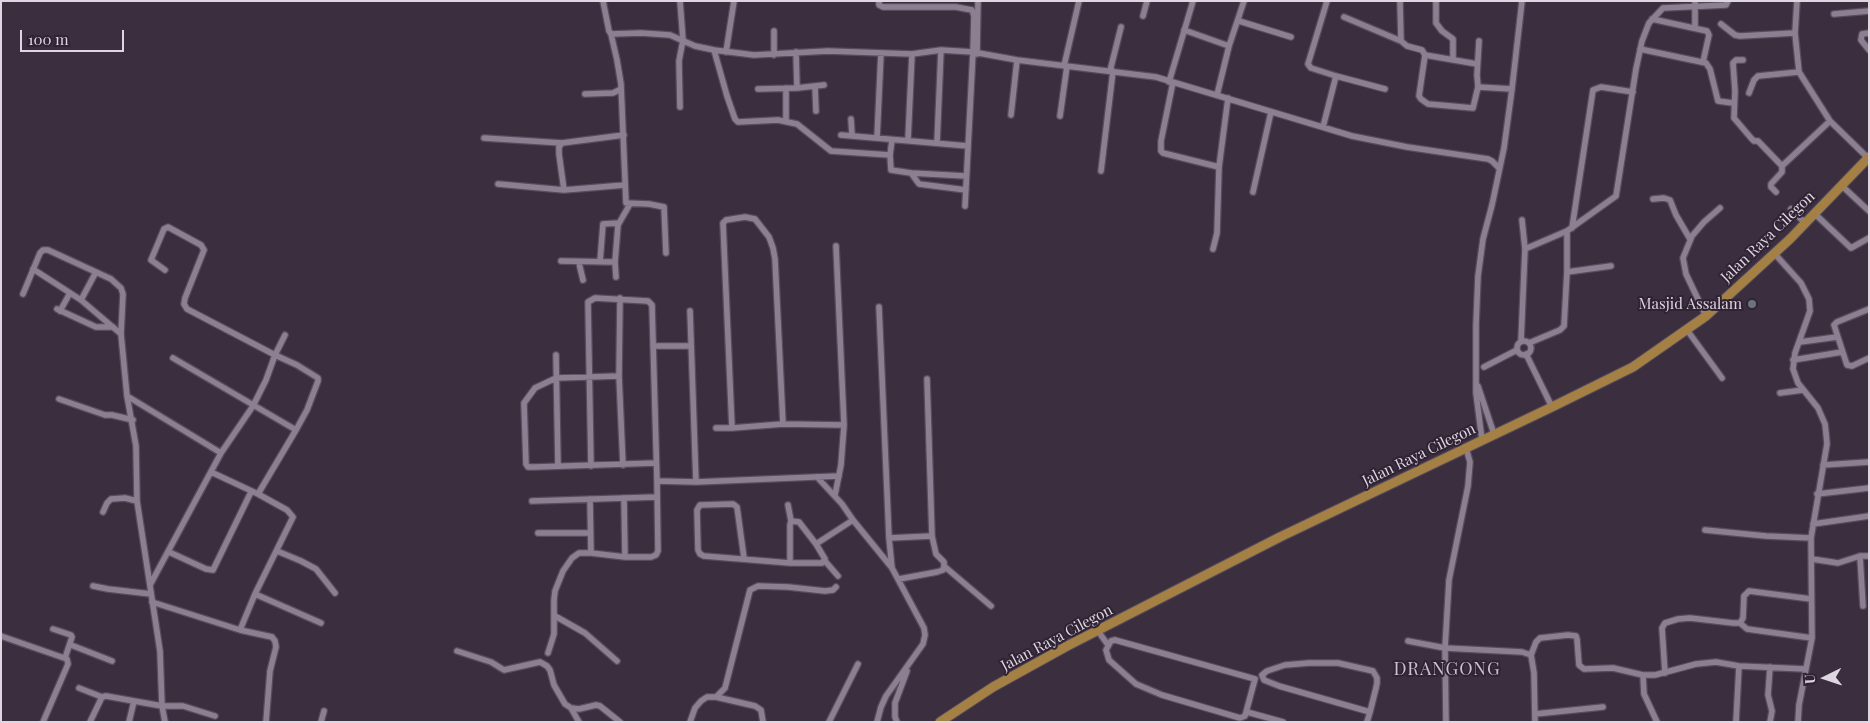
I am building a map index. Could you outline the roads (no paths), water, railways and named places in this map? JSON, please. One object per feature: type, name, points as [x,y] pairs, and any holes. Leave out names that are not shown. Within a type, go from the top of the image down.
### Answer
[{"type":"highway","name":"Jalan Raya Cilegon","points":[[940,722],[994,687],[1280,537],[1633,367],[1706,316],[1774,253],[1868,158]]},
{"type":"street","points":[[603,1],[617,60],[624,135],[626,203],[664,207],[666,252]]},
{"type":"street","points":[[680,1],[683,40],[679,60],[680,107]]},
{"type":"street","points":[[726,52],[734,1]]},
{"type":"street","points":[[879,1],[879,6],[883,7],[956,4],[972,10],[974,16],[975,53]]},
{"type":"street","points":[[965,206],[978,1]]},
{"type":"street","points":[[1060,116],[1066,66],[1079,1]]},
{"type":"street","points":[[1143,16],[1147,1]]},
{"type":"street","points":[[1193,1],[1171,82],[1161,151],[1163,154],[1219,167]]},
{"type":"street","points":[[1217,94],[1229,46],[1239,21],[1244,1]]},
{"type":"street","points":[[1327,1],[1308,64],[1311,68],[1385,89]]},
{"type":"street","points":[[1400,1],[1401,41]]},
{"type":"street","points":[[1436,1],[1436,23],[1442,31],[1453,39],[1453,60]]},
{"type":"street","points":[[1482,440],[1476,382],[1478,276],[1483,239],[1492,205],[1512,89],[1522,1]]},
{"type":"street","points":[[1525,249],[1570,230],[1616,196],[1640,49],[1646,29],[1663,5],[1726,5],[1728,1]]},
{"type":"street","points":[[1797,1],[1795,33],[1799,72],[1830,121],[1868,158]]},
{"type":"street","points":[[1695,4],[1695,28]]},
{"type":"street","points":[[1834,14],[1869,11]]},
{"type":"street","points":[[1344,17],[1401,41],[1407,46],[1422,50],[1425,55],[1419,96],[1425,103],[1473,108],[1478,87],[1479,41]]},
{"type":"street","points":[[1652,19],[1695,28],[1708,33],[1703,62]]},
{"type":"street","points":[[1239,21],[1291,38]]},
{"type":"street","points":[[1721,24],[1740,36],[1795,33]]},
{"type":"street","points":[[1101,172],[1112,71],[1121,27]]},
{"type":"street","points":[[1184,30],[1229,46]]},
{"type":"street","points":[[774,31],[774,55]]},
{"type":"street","points":[[1869,32],[1862,34],[1861,37],[1862,43],[1869,50]]},
{"type":"street","points":[[611,34],[641,33],[670,35],[695,46],[748,55],[828,51],[912,54],[941,50],[1156,77],[1352,136],[1408,147],[1488,159],[1499,168]]},
{"type":"street","points":[[1640,49],[1703,62],[1710,69],[1718,102],[1733,103]]},
{"type":"street","points":[[714,50],[727,96],[736,119],[741,122],[786,121],[797,124],[831,151],[890,155]]},
{"type":"street","points":[[937,143],[941,50]]},
{"type":"street","points":[[796,52],[797,88]]},
{"type":"street","points":[[877,138],[881,53]]},
{"type":"street","points":[[908,140],[912,54]]},
{"type":"street","points":[[1425,55],[1477,64]]},
{"type":"street","points":[[1011,115],[1017,60]]},
{"type":"street","points":[[1743,60],[1736,60],[1732,63],[1735,90],[1733,114],[1736,121],[1751,138],[1754,141],[1758,141],[1782,166],[1782,172],[1771,184],[1776,192]]},
{"type":"street","points":[[1749,93],[1754,80],[1758,76],[1799,72]]},
{"type":"street","points":[[1323,127],[1336,76]]},
{"type":"street","points":[[758,89],[824,85]]},
{"type":"street","points":[[815,86],[816,111]]},
{"type":"street","points":[[1478,87],[1512,89]]},
{"type":"street","points":[[1521,341],[1529,343],[1562,329],[1570,230],[1593,90],[1601,87],[1633,92]]},
{"type":"street","points":[[786,88],[786,121]]},
{"type":"street","points":[[585,94],[613,93],[620,89]]},
{"type":"street","points":[[1213,249],[1217,233],[1219,167],[1228,98]]},
{"type":"street","points":[[1253,192],[1272,112]]},
{"type":"street","points":[[851,120],[852,135]]},
{"type":"street","points":[[1782,166],[1830,121]]},
{"type":"street","points":[[484,138],[562,143],[624,135]]},
{"type":"street","points":[[841,135],[968,146]]},
{"type":"street","points":[[892,140],[891,170],[966,176]]},
{"type":"street","points":[[562,143],[559,147],[559,154],[564,190]]},
{"type":"street","points":[[911,173],[922,185],[966,190]]},
{"type":"street","points":[[498,184],[564,190],[625,184]]},
{"type":"street","points":[[1841,185],[1869,211]]},
{"type":"street","points":[[1654,199],[1664,198],[1670,200],[1690,239]]},
{"type":"street","points":[[616,277],[615,262],[619,223],[630,204]]},
{"type":"street","points":[[1706,316],[1693,291],[1683,258],[1690,239],[1704,222],[1720,208]]},
{"type":"street","points":[[1791,208],[1804,222]]},
{"type":"street","points":[[1814,213],[1852,248],[1869,238]]},
{"type":"street","points":[[732,428],[723,223],[726,220],[745,216],[755,219],[761,225],[769,237],[775,259],[783,424]]},
{"type":"street","points":[[1517,350],[1517,345],[1521,341],[1525,249],[1522,220]]},
{"type":"street","points":[[600,262],[602,224],[619,223]]},
{"type":"street","points":[[165,270],[151,260],[164,229],[168,227],[201,245],[204,250],[185,298],[184,304],[187,309],[297,365],[318,378],[307,410],[255,493],[213,570],[206,569],[169,552]]},
{"type":"street","points":[[835,495],[842,466],[844,425],[836,246]]},
{"type":"street","points":[[22,294],[43,250],[48,250],[111,278],[121,288],[120,334],[127,396],[133,420],[136,446],[137,501],[160,651],[162,706],[165,722]]},
{"type":"street","points":[[1774,253],[1801,283],[1809,299],[1810,311],[1793,360],[1795,378],[1818,408],[1825,424],[1827,444],[1811,538],[1812,638],[1805,669],[1798,722]]},
{"type":"street","points":[[561,262],[615,262]]},
{"type":"street","points":[[579,262],[584,280]]},
{"type":"street","points":[[1567,272],[1611,266]]},
{"type":"street","points":[[33,269],[81,300],[120,334]]},
{"type":"street","points":[[81,300],[96,272]]},
{"type":"street","points":[[70,293],[58,310],[92,326],[113,327]]},
{"type":"street","points":[[548,653],[552,643],[554,600],[563,571],[572,558],[579,553],[591,552],[625,557],[651,557],[656,555],[658,551],[653,346],[651,303],[648,301],[596,298],[588,302],[591,466]]},
{"type":"street","points":[[620,298],[619,376],[623,465]]},
{"type":"street","points":[[879,307],[892,568]]},
{"type":"street","points":[[1869,309],[1836,322],[1834,327],[1845,363],[1849,366],[1869,358]]},
{"type":"street","points":[[690,311],[696,482]]},
{"type":"street","points":[[1687,330],[1722,378]]},
{"type":"street","points":[[150,585],[211,472],[253,406],[285,335]]},
{"type":"street","points":[[1800,342],[1837,337]]},
{"type":"street","points":[[1526,354],[1530,349],[1529,343]]},
{"type":"street","points":[[653,346],[690,346]]},
{"type":"street","points":[[1517,350],[1520,354],[1526,354]]},
{"type":"street","points":[[1484,367],[1517,350]]},
{"type":"street","points":[[1793,360],[1842,352]]},
{"type":"street","points":[[1526,354],[1552,407]]},
{"type":"street","points":[[556,355],[558,466]]},
{"type":"street","points":[[173,358],[296,430]]},
{"type":"street","points":[[619,376],[556,378],[535,388],[524,401],[523,408],[526,464],[528,466],[591,466],[656,464]]},
{"type":"street","points":[[927,379],[932,536],[936,554],[944,562],[944,566],[990,606]]},
{"type":"street","points":[[1476,382],[1494,434]]},
{"type":"street","points":[[1780,393],[1804,390]]},
{"type":"street","points":[[127,396],[222,453]]},
{"type":"street","points":[[59,399],[107,416],[112,415],[133,420]]},
{"type":"street","points":[[716,428],[783,424],[844,425]]},
{"type":"street","points":[[1446,722],[1445,648],[1449,580],[1468,486],[1470,462],[1466,448]]},
{"type":"street","points":[[1823,465],[1869,462]]},
{"type":"street","points":[[211,472],[287,510],[293,517],[255,594],[240,630]]},
{"type":"street","points":[[657,482],[839,476]]},
{"type":"street","points":[[817,477],[835,495],[892,568],[921,621],[925,635],[923,644],[886,696],[881,707],[878,722]]},
{"type":"street","points":[[1817,494],[1869,488]]},
{"type":"street","points":[[532,501],[657,497]]},
{"type":"street","points":[[103,512],[107,503],[112,499],[125,498],[137,501]]},
{"type":"street","points":[[624,498],[625,557]]},
{"type":"street","points":[[590,499],[591,552]]},
{"type":"street","points":[[744,558],[739,510],[737,507],[733,504],[700,505],[697,510],[698,550],[700,554],[790,563],[820,563],[825,561]]},
{"type":"street","points":[[788,505],[791,521],[790,563]]},
{"type":"street","points":[[1813,524],[1869,516]]},
{"type":"street","points":[[816,544],[853,520]]},
{"type":"street","points":[[791,521],[799,522],[816,544],[825,561],[838,576]]},
{"type":"street","points":[[1705,530],[1811,538]]},
{"type":"street","points":[[538,533],[590,533]]},
{"type":"street","points":[[890,538],[932,536]]},
{"type":"street","points":[[277,551],[302,561],[316,570],[335,593]]},
{"type":"street","points":[[1812,559],[1838,563],[1860,556],[1869,556]]},
{"type":"street","points":[[1860,556],[1864,606]]},
{"type":"street","points":[[899,579],[937,572],[943,570],[944,566]]},
{"type":"street","points":[[93,586],[151,594]]},
{"type":"street","points":[[716,697],[725,688],[750,590],[758,586],[825,591],[833,590],[836,587]]},
{"type":"street","points":[[1740,623],[1743,618],[1744,596],[1749,591],[1811,599]]},
{"type":"street","points":[[255,594],[321,623]]},
{"type":"street","points":[[152,602],[240,630],[272,636],[276,647],[270,671],[266,722]]},
{"type":"street","points":[[554,616],[585,633],[617,661]]},
{"type":"street","points":[[1665,673],[1662,628],[1665,623],[1690,618],[1740,623],[1747,629],[1812,638]]},
{"type":"street","points":[[53,629],[72,635],[71,644],[65,658]]},
{"type":"street","points":[[1098,631],[1108,645]]},
{"type":"street","points":[[1,636],[68,659],[68,664],[42,722]]},
{"type":"street","points":[[1536,722],[1534,663],[1531,655],[1536,642],[1540,638],[1573,636],[1577,639],[1579,665],[1581,668],[1613,668],[1643,675],[1665,673],[1696,664],[1707,663],[1805,669]]},
{"type":"street","points":[[1283,722],[1250,713],[1242,718],[1235,717],[1136,684],[1109,660],[1106,650],[1108,645],[1115,640],[1126,642],[1264,680],[1370,712]]},
{"type":"street","points":[[1408,641],[1445,648],[1522,652],[1531,655]]},
{"type":"street","points":[[71,644],[112,661]]},
{"type":"street","points":[[457,651],[491,662],[504,670],[536,662],[543,663],[550,670],[558,695],[571,708],[579,722]]},
{"type":"street","points":[[1264,680],[1262,675],[1264,672],[1285,665],[1338,663],[1369,669],[1375,673],[1377,678],[1367,722]]},
{"type":"street","points":[[829,722],[858,664]]},
{"type":"street","points":[[897,722],[895,703],[910,664]]},
{"type":"street","points":[[1736,722],[1739,666]]},
{"type":"street","points":[[1770,667],[1768,695],[1772,711],[1770,722]]},
{"type":"street","points":[[1643,675],[1644,694],[1657,722]]},
{"type":"street","points":[[1253,722],[1250,713],[1255,679]]},
{"type":"street","points":[[79,688],[102,696],[162,706],[183,706],[215,716]]},
{"type":"street","points":[[90,722],[102,696]]},
{"type":"street","points":[[690,722],[695,708],[707,697],[716,697],[755,706],[761,710],[763,722]]},
{"type":"street","points":[[129,722],[134,701]]},
{"type":"street","points":[[571,708],[579,709],[596,705],[600,706],[620,722]]},
{"type":"street","points":[[1535,714],[1603,707]]},
{"type":"street","points":[[321,722],[324,711]]},
{"type":"place","name":"Masjid Assalam","points":[[1752,304]]},
{"type":"district","name":"DRANGONG","points":[[1447,669]]}]
